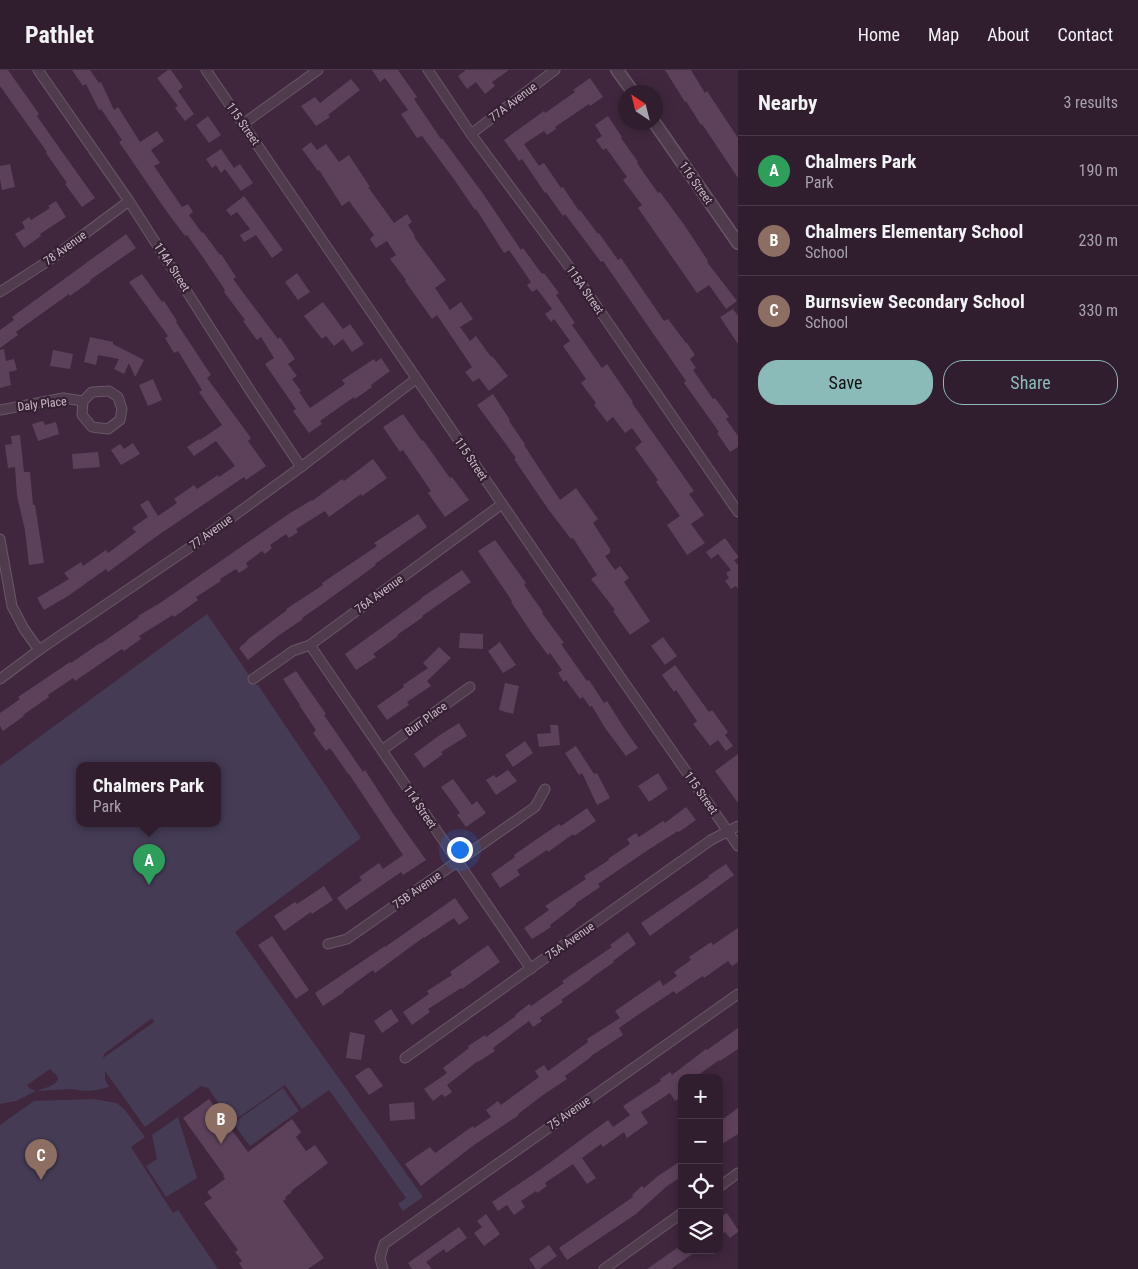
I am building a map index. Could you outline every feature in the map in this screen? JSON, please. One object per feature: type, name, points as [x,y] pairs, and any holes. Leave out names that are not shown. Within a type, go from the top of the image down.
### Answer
[{"type":"street","name":"114A Street","points":[[38,70],[129,201],[301,467]]},
{"type":"street","name":"115 Street","points":[[206,70],[416,379],[738,846]]},
{"type":"street","points":[[243,124],[318,70]]},
{"type":"street","name":"115A Street","points":[[428,70],[471,134],[576,276],[738,512]]},
{"type":"street","name":"77A Avenue","points":[[471,134],[555,70]]},
{"type":"street","points":[[617,70],[628,85]]},
{"type":"street","name":"116 Street","points":[[660,130],[738,243]]},
{"type":"street","name":"78 Avenue","points":[[0,292],[50,259],[129,201]]},
{"type":"street","name":"77 Avenue","points":[[0,678],[195,544],[301,467],[416,379]]},
{"type":"street","name":"Daly Place","points":[[109,390],[118,397],[122,409],[120,420],[108,429],[92,427],[82,415],[83,401],[92,392],[109,390]]},
{"type":"street","name":"Daly Place","points":[[0,410],[63,398],[83,401]]},
{"type":"street","name":"76A Avenue","points":[[253,679],[293,651],[310,645],[502,504]]},
{"type":"street","points":[[0,539],[12,606],[24,629],[39,650]]},
{"type":"street","name":"114 Street","points":[[310,645],[531,969]]},
{"type":"street","name":"Burr Place","points":[[382,750],[470,688]]},
{"type":"street","name":"75B Avenue","points":[[328,944],[347,939],[535,807],[545,789]]},
{"type":"street","name":"75A Avenue","points":[[405,1058],[711,840],[738,826]]},
{"type":"street","name":"75 Avenue","points":[[383,1269],[380,1258],[384,1244],[738,994]]},
{"type":"street","points":[[723,1183],[738,1173]]},
{"type":"street","points":[[604,1269],[678,1217]]},
{"type":"shaded area","points":[[207,614],[256,685],[258,685],[361,838],[235,932],[423,1197],[403,1211],[398,1204],[406,1198],[329,1090],[302,1109],[285,1085],[232,1122],[208,1088],[201,1086],[145,1127],[105,1071],[105,1080],[109,1087],[85,1091],[72,1089],[37,1091],[55,1083],[57,1080],[58,1078],[50,1069],[27,1085],[36,1091],[16,1101],[0,1104],[0,766]],"holes":[[[152,1018],[154,1022],[103,1058],[104,1054]]]},
{"type":"shaded area","points":[[283,1088],[299,1111],[250,1146],[233,1123]]},
{"type":"shaded area","points":[[93,1099],[117,1103],[125,1110],[145,1137],[131,1147],[173,1213],[178,1210],[218,1269],[0,1269],[0,1125],[34,1101]]},
{"type":"shaded area","points":[[178,1117],[197,1178],[166,1197],[146,1166],[157,1159],[152,1135]]},
{"type":"building","points":[[0,70],[8,70],[39,114],[37,116],[95,198],[82,207],[65,184],[67,183],[47,152],[0,86]]},
{"type":"building","points":[[72,70],[90,70],[99,83],[101,82],[114,110],[118,107],[140,142],[157,131],[164,141],[151,150],[160,163],[154,166],[182,207],[188,204],[193,212],[189,215],[221,254],[236,277],[233,279],[278,339],[280,337],[295,359],[288,364],[297,376],[292,379],[310,408],[345,384],[342,380],[374,359],[376,362],[381,358],[390,371],[371,385],[372,387],[320,421],[322,424],[309,433],[293,411],[296,409],[265,364],[274,358],[261,337],[257,340],[243,321],[245,320],[224,292],[225,290],[202,256],[167,212],[119,142],[122,140],[101,109],[99,110],[86,84],[83,86]]},
{"type":"building","points":[[171,70],[183,87],[178,91],[194,114],[185,121],[175,108],[178,106],[157,78]]},
{"type":"building","points":[[372,70],[398,70],[417,97],[414,99],[441,139],[484,195],[521,250],[523,248],[559,293],[556,295],[575,323],[572,325],[602,368],[607,364],[694,491],[689,494],[704,515],[691,524],[705,543],[687,555],[667,525],[680,516],[656,482],[658,480],[635,448],[642,442],[632,428],[625,433],[613,417],[607,422],[594,405],[596,403],[581,383],[586,379],[563,346],[570,341],[554,319],[551,322],[545,314],[552,309],[537,289],[532,292],[527,285],[531,282],[509,250],[504,253],[476,209],[422,136],[417,138],[401,114],[408,110],[385,78],[380,82]]},
{"type":"building","points":[[466,70],[509,70],[492,82],[495,86],[485,94],[476,82],[467,89],[458,76]]},
{"type":"building","points":[[665,70],[691,70],[705,93],[707,91],[738,138],[738,178],[685,102]]},
{"type":"building","points":[[590,78],[603,97],[555,127],[556,129],[547,135],[544,131],[524,144],[539,166],[544,163],[561,188],[563,187],[579,211],[599,233],[618,260],[621,258],[664,321],[668,319],[687,343],[695,355],[690,359],[696,368],[693,370],[713,399],[715,398],[729,417],[726,419],[738,436],[738,447],[730,452],[717,433],[719,432],[684,383],[686,381],[603,261],[601,262],[565,214],[563,216],[522,159],[519,161],[504,140],[544,111],[545,113],[575,92],[573,90]]},
{"type":"building","points":[[351,79],[360,90],[328,115],[330,117],[316,126],[301,106],[315,97],[320,103]]},
{"type":"building","points":[[208,116],[221,135],[209,143],[196,125]]},
{"type":"building","points":[[608,116],[637,163],[685,226],[707,262],[737,301],[726,309],[709,285],[697,293],[638,208],[642,205],[623,180],[627,177],[606,148],[603,150],[596,140],[602,136],[595,125]]},
{"type":"building","points":[[311,142],[317,150],[326,144],[339,162],[349,155],[370,187],[368,187],[394,223],[407,214],[412,222],[408,225],[414,237],[446,280],[435,288],[450,310],[461,302],[473,319],[460,327],[470,341],[476,336],[508,376],[489,391],[479,378],[473,382],[465,372],[472,367],[437,315],[432,319],[390,259],[396,255],[387,241],[376,248],[370,239],[374,235],[349,201],[342,206],[319,170],[302,149]]},
{"type":"building","points":[[221,149],[234,168],[240,164],[253,183],[241,191],[225,169],[221,173],[216,165],[212,168],[206,159]]},
{"type":"building","points":[[10,164],[15,187],[2,190],[0,166]]},
{"type":"building","points":[[244,196],[283,250],[272,258],[256,235],[244,242],[240,235],[250,229],[237,212],[231,216],[226,210]]},
{"type":"building","points":[[56,201],[66,217],[40,234],[41,236],[24,248],[15,234],[25,228],[22,222],[29,217],[31,220],[50,208],[48,206]]},
{"type":"building","points":[[126,234],[136,248],[16,332],[18,335],[0,348],[0,330],[14,320],[12,317]]},
{"type":"building","points":[[297,273],[310,292],[298,300],[285,282]]},
{"type":"building","points":[[142,274],[162,302],[164,301],[177,321],[211,375],[207,378],[251,438],[248,441],[266,466],[246,480],[244,477],[108,572],[106,569],[68,596],[44,610],[37,598],[69,579],[64,573],[81,562],[83,566],[106,550],[108,553],[136,532],[132,528],[148,517],[140,505],[148,500],[158,516],[177,503],[174,499],[194,485],[197,489],[235,466],[216,441],[194,456],[187,447],[222,425],[199,392],[202,390],[178,351],[174,353],[165,338],[168,336],[129,282]]},
{"type":"building","points":[[323,302],[343,329],[350,324],[364,344],[352,352],[343,339],[334,346],[326,336],[322,339],[304,316]]},
{"type":"building","points":[[733,309],[738,316],[738,344],[720,317]]},
{"type":"building","points":[[90,337],[113,342],[113,344],[144,360],[135,377],[129,363],[124,374],[114,369],[119,359],[98,355],[96,365],[84,362]]},
{"type":"building","points":[[4,349],[6,361],[14,359],[17,370],[9,372],[11,385],[0,388],[0,350]]},
{"type":"building","points":[[53,350],[73,354],[70,369],[50,366]]},
{"type":"building","points":[[153,379],[162,400],[148,406],[139,385]]},
{"type":"building","points":[[493,394],[560,500],[576,488],[598,519],[593,523],[610,549],[610,553],[605,556],[615,570],[620,566],[629,578],[624,582],[650,621],[630,635],[613,611],[615,610],[591,579],[597,575],[573,538],[571,539],[548,509],[514,459],[516,458],[477,405]]},
{"type":"building","points":[[403,414],[450,478],[452,477],[469,500],[445,517],[428,493],[431,491],[403,450],[400,452],[383,427]]},
{"type":"building","points":[[43,421],[45,425],[56,422],[59,434],[38,441],[32,424]]},
{"type":"building","points":[[20,435],[24,472],[30,472],[33,505],[35,505],[44,563],[29,565],[25,530],[17,496],[15,467],[8,468],[5,445],[12,444],[11,436]]},
{"type":"building","points":[[133,443],[140,454],[121,465],[111,450],[120,444],[124,449]]},
{"type":"building","points":[[98,452],[100,467],[73,469],[72,454]]},
{"type":"building","points":[[373,459],[387,478],[329,517],[325,511],[296,529],[298,532],[289,538],[286,534],[270,545],[272,548],[265,554],[262,551],[246,563],[248,567],[239,573],[236,569],[220,579],[221,581],[196,597],[198,600],[174,617],[173,615],[139,636],[141,639],[124,651],[122,649],[75,681],[73,678],[48,695],[49,697],[3,731],[0,726],[0,713],[20,699],[18,697],[100,644],[290,513],[312,501],[342,479],[344,481]]},
{"type":"building","points":[[418,514],[427,527],[302,618],[248,660],[239,648],[247,640],[286,609],[377,546],[374,543]]},
{"type":"building","points":[[725,538],[738,556],[734,560],[738,565],[738,589],[736,586],[731,589],[725,581],[729,578],[726,573],[731,570],[718,554],[711,559],[706,552]]},
{"type":"building","points":[[495,540],[526,583],[524,585],[564,643],[561,644],[604,703],[607,701],[638,748],[626,756],[605,728],[592,706],[590,707],[583,697],[580,699],[566,680],[564,682],[558,673],[562,670],[550,653],[548,655],[533,635],[478,551]]},
{"type":"building","points":[[462,570],[471,582],[397,635],[373,654],[376,657],[356,670],[345,654]]},
{"type":"building","points":[[460,633],[483,634],[483,649],[459,648]]},
{"type":"building","points":[[663,637],[677,656],[665,665],[651,646]]},
{"type":"building","points":[[500,642],[516,665],[503,673],[488,651]]},
{"type":"building","points":[[439,647],[451,658],[427,681],[431,686],[407,702],[409,705],[387,720],[377,706],[428,668],[423,663]]},
{"type":"building","points":[[675,665],[709,712],[712,710],[728,732],[725,735],[733,746],[726,751],[718,740],[710,746],[693,724],[697,721],[676,690],[674,692],[662,675]]},
{"type":"building","points":[[296,671],[363,772],[365,770],[426,860],[403,875],[401,872],[346,910],[337,898],[362,880],[359,877],[379,863],[383,869],[403,855],[330,748],[326,751],[313,733],[316,730],[283,679]]},
{"type":"building","points":[[505,683],[519,686],[513,714],[499,710]]},
{"type":"building","points":[[459,723],[467,736],[441,752],[443,754],[424,768],[414,754]]},
{"type":"building","points":[[550,725],[558,725],[560,745],[539,747],[537,734],[551,733]]},
{"type":"building","points":[[525,741],[533,753],[513,767],[505,755]]},
{"type":"building","points":[[576,746],[594,774],[597,773],[610,798],[597,805],[582,773],[579,775],[565,753]]},
{"type":"building","points":[[738,754],[738,803],[715,771]]},
{"type":"building","points":[[508,770],[517,781],[496,795],[486,780],[494,775],[496,778]]},
{"type":"building","points":[[658,773],[668,789],[649,802],[638,786]]},
{"type":"building","points":[[453,779],[472,805],[477,801],[486,813],[466,827],[457,815],[460,813],[441,787]]},
{"type":"building","points":[[686,807],[696,820],[598,884],[600,887],[575,904],[550,925],[551,927],[532,939],[524,928],[549,910],[545,906],[586,879],[584,876],[630,844],[627,839],[636,833],[639,837],[663,821],[665,823]]},
{"type":"building","points":[[587,808],[596,821],[517,870],[520,875],[500,888],[491,874],[534,841],[559,824],[561,826]]},
{"type":"building","points":[[726,864],[734,875],[650,936],[641,923]]},
{"type":"building","points":[[324,886],[333,900],[312,914],[311,912],[284,931],[274,916],[295,902],[297,904]]},
{"type":"building","points":[[455,898],[469,918],[459,925],[454,918],[424,937],[375,973],[373,970],[323,1006],[315,993]]},
{"type":"building","points":[[738,928],[738,962],[732,966],[728,961],[676,994],[674,991],[619,1028],[623,1035],[591,1056],[565,1076],[567,1079],[543,1095],[519,1115],[474,1145],[421,1186],[405,1164],[430,1147],[435,1153],[473,1126],[474,1128],[491,1117],[486,1110],[498,1101],[501,1105],[539,1077],[535,1071],[544,1065],[548,1071],[588,1042],[587,1039],[620,1018],[615,1011],[660,980],[663,986],[677,976],[674,972],[691,960],[689,957],[711,942],[713,945]]},
{"type":"building","points":[[628,932],[636,944],[561,1000],[563,1002],[540,1018],[542,1021],[533,1027],[529,1021],[493,1048],[495,1051],[478,1061],[447,1085],[452,1092],[445,1097],[442,1094],[433,1101],[424,1089],[447,1073],[443,1068],[469,1048],[468,1046],[485,1035],[486,1037],[516,1016],[529,1004],[531,1006],[564,983],[562,981],[612,947],[610,945]]},
{"type":"building","points":[[272,936],[309,990],[296,999],[258,945]]},
{"type":"building","points":[[488,945],[500,962],[462,989],[428,1009],[430,1012],[412,1025],[403,1012],[429,994],[427,991],[452,975],[450,972]]},
{"type":"building","points":[[391,1009],[399,1021],[382,1033],[374,1021]]},
{"type":"building","points":[[738,1028],[738,1049],[700,1074],[678,1074],[678,1099],[675,1101],[670,1093],[641,1112],[648,1123],[627,1138],[624,1132],[603,1147],[601,1144],[582,1158],[596,1178],[587,1184],[573,1164],[545,1183],[547,1186],[521,1201],[525,1207],[514,1215],[507,1205],[498,1211],[492,1202],[608,1120],[613,1127],[630,1115],[623,1106],[661,1081],[660,1079],[670,1072],[672,1075]]},
{"type":"building","points":[[350,1032],[365,1035],[361,1060],[346,1058]]},
{"type":"building","points":[[370,1068],[383,1086],[369,1095],[355,1076]]},
{"type":"building","points":[[209,1099],[248,1152],[292,1119],[301,1132],[296,1137],[306,1151],[315,1145],[328,1163],[291,1191],[283,1201],[324,1258],[308,1269],[243,1269],[239,1263],[242,1261],[235,1252],[238,1250],[204,1203],[212,1198],[207,1192],[225,1179],[183,1118]]},
{"type":"building","points":[[414,1102],[415,1119],[390,1121],[389,1104]]},
{"type":"building","points":[[738,1108],[738,1134],[723,1143],[723,1119]]},
{"type":"building","points":[[678,1163],[678,1179],[636,1214],[567,1260],[559,1248],[633,1197],[632,1195],[642,1186],[644,1188]]},
{"type":"building","points":[[727,1213],[738,1230],[730,1238],[725,1232],[723,1233],[723,1216]]},
{"type":"building","points":[[486,1214],[500,1234],[484,1246],[474,1233],[482,1227],[477,1221]]},
{"type":"building","points":[[459,1227],[467,1238],[446,1253],[444,1249],[426,1262],[432,1269],[412,1269],[408,1263]]},
{"type":"building","points":[[549,1245],[557,1256],[539,1269],[536,1269],[529,1259]]},
{"type":"building","points":[[677,1248],[678,1254],[692,1254],[671,1269],[647,1269]]},
{"type":"place","name":"Chalmers Park","points":[[149,885]]},
{"type":"place","name":"Chalmers Elementary School","points":[[221,1144]]},
{"type":"place","name":"Burnsview Secondary School","points":[[41,1180]]}]
